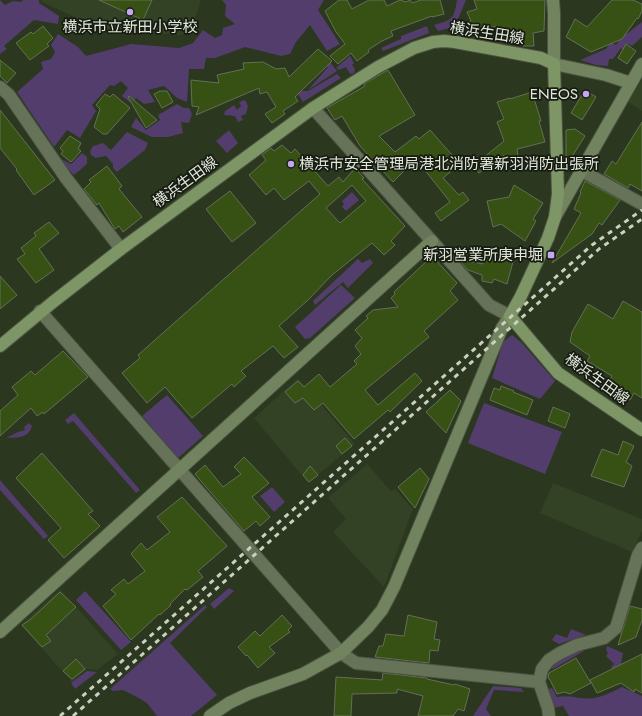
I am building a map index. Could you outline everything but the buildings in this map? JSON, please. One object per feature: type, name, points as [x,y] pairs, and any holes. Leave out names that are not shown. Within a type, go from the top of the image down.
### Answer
[{"type":"main road","name":"横浜生田線","points":[[0,346],[40,312],[121,248],[313,108],[378,67],[414,48],[434,42],[455,42],[541,58],[554,64]]},
{"type":"main road","points":[[510,316],[548,238],[555,217],[558,194],[554,64]]},
{"type":"main road","name":"横浜生田線","points":[[510,316],[558,373],[642,430]]},
{"type":"street","points":[[553,0],[554,64],[606,75],[631,83]]},
{"type":"street","points":[[555,217],[642,64]]},
{"type":"street","points":[[0,87],[9,95],[66,178],[121,248]]},
{"type":"street","points":[[210,716],[229,703],[250,692],[303,674],[341,654],[368,627],[382,610],[394,587],[502,328],[510,316],[489,305],[313,108]]},
{"type":"street","points":[[582,171],[642,204]]},
{"type":"street","points":[[0,632],[432,241]]},
{"type":"street","points":[[40,312],[341,654],[356,663],[539,682]]},
{"type":"street","points":[[549,716],[548,708],[539,682],[542,669],[549,660],[577,645],[604,638],[616,628],[638,554],[642,548]]},
{"type":"shaded area","points":[[0,0],[5,5],[13,1],[21,2],[23,0],[39,0],[39,3],[59,16],[58,24],[34,20],[4,46],[7,49],[0,54]]},
{"type":"shaded area","name":"横浜市立新田小学校","points":[[42,0],[201,0],[193,24],[188,32],[180,35],[128,31],[102,33],[83,21],[42,2]]},
{"type":"shaded area","points":[[222,0],[324,0],[318,10],[340,44],[327,51],[310,25],[296,42],[290,54],[281,56],[245,47],[215,58],[206,58],[204,69],[189,69],[187,102],[177,98],[164,86],[148,90],[155,102],[144,104],[136,98],[132,104],[122,96],[128,88],[121,81],[114,86],[110,85],[92,105],[96,111],[80,138],[67,130],[54,147],[17,92],[43,69],[41,62],[51,59],[55,52],[51,45],[58,34],[78,47],[86,56],[131,44],[179,48],[193,43],[203,30],[215,38],[222,35],[223,28],[235,24],[225,16],[226,5]]},
{"type":"shaded area","points":[[457,0],[466,0],[459,17],[450,28],[438,31],[434,25],[445,22],[451,18],[455,11]]},
{"type":"shaded area","points":[[642,22],[642,37],[632,46],[628,44],[623,50],[621,48],[613,59],[609,59],[608,66],[596,65],[580,60],[606,49],[611,42],[616,45],[625,33],[628,33]]},
{"type":"shaded area","points":[[427,26],[429,33],[383,51],[381,48],[401,39],[401,36]]},
{"type":"shaded area","points":[[350,56],[354,63],[352,65],[355,69],[354,73],[350,74],[346,67],[339,70],[336,68]]},
{"type":"shaded area","points":[[329,61],[337,71],[308,90],[328,67],[325,64]]},
{"type":"shaded area","points":[[337,74],[341,78],[303,102],[296,91],[308,91]]},
{"type":"shaded area","points":[[642,80],[642,111],[628,102]]},
{"type":"shaded area","points":[[245,100],[248,106],[246,114],[241,116],[243,120],[238,122],[235,116],[224,115],[225,111],[234,105],[237,110],[241,106],[239,102]]},
{"type":"shaded area","points":[[177,104],[184,108],[189,108],[192,114],[189,123],[181,122],[183,133],[168,137],[152,137],[131,127],[136,118],[146,130],[160,120],[158,115]]},
{"type":"shaded area","points":[[229,130],[238,143],[227,153],[216,141]]},
{"type":"shaded area","points":[[127,132],[148,143],[145,150],[117,172],[113,168],[113,164],[106,156],[96,158],[91,155],[90,151],[93,146],[103,143],[111,150]]},
{"type":"shaded area","points":[[82,153],[87,157],[87,164],[74,175],[61,159],[71,164]]},
{"type":"shaded area","points":[[352,192],[359,200],[346,211],[342,207],[344,204],[342,201]]},
{"type":"shaded area","points":[[358,259],[362,263],[370,259],[373,263],[348,288],[343,282],[315,305],[313,301]]},
{"type":"shaded area","points":[[341,285],[355,298],[310,338],[305,339],[295,327]]},
{"type":"shaded area","points":[[512,335],[521,342],[555,381],[540,399],[492,378],[503,342]]},
{"type":"shaded area","points":[[298,378],[355,444],[308,483],[254,418]]},
{"type":"shaded area","points":[[167,395],[203,436],[178,458],[142,416]]},
{"type":"shaded area","points":[[484,403],[562,432],[545,474],[468,443]]},
{"type":"shaded area","points":[[74,413],[140,490],[136,493],[73,421],[68,424],[65,420]]},
{"type":"shaded area","points":[[29,423],[32,426],[25,435],[6,438],[25,430],[24,427]]},
{"type":"shaded area","points":[[367,464],[391,491],[395,489],[413,509],[384,587],[333,532],[346,519],[328,498]]},
{"type":"shaded area","points":[[0,480],[48,536],[44,539],[0,490]]},
{"type":"shaded area","points":[[553,483],[642,519],[642,531],[632,552],[540,513]]},
{"type":"shaded area","points":[[272,487],[285,502],[274,512],[260,496]]},
{"type":"shaded area","points":[[229,588],[234,591],[214,609],[210,604]]},
{"type":"shaded area","points":[[60,589],[118,654],[97,670],[87,669],[72,682],[21,625]]},
{"type":"shaded area","points":[[85,591],[131,642],[121,650],[76,600]]},
{"type":"shaded area","points":[[205,605],[207,607],[170,643],[217,695],[191,716],[157,716],[147,703],[137,697],[123,690],[113,691],[110,689]]},
{"type":"shaded area","points":[[571,629],[586,635],[559,644],[552,640],[556,634],[567,638]]},
{"type":"shaded area","points":[[607,646],[623,653],[621,663],[630,665],[621,682],[611,667],[614,664],[606,656],[608,653],[606,650]]},
{"type":"shaded area","points":[[574,650],[584,651],[553,669],[549,667]]},
{"type":"shaded area","points":[[87,671],[97,672],[75,689],[71,683]]},
{"type":"shaded area","points":[[493,686],[521,688],[524,692],[494,690],[486,709],[491,716],[473,716]]},
{"type":"shaded area","points":[[622,687],[642,696],[642,716],[569,716],[563,706],[553,708],[546,690],[552,688],[557,697],[566,696],[595,698]]},
{"type":"railway","points":[[60,716],[592,245],[642,210]]},
{"type":"railway","points":[[73,716],[599,249],[642,219]]},
{"type":"place","name":"横浜市立新田小学校","points":[[130,12]]},
{"type":"place","name":"ENEOS","points":[[586,94]]},
{"type":"place","name":"横浜市安全管理局港北消防署新羽消防出張所","points":[[291,164]]},
{"type":"place","name":"新羽営業所庚申堀","points":[[551,255]]}]
